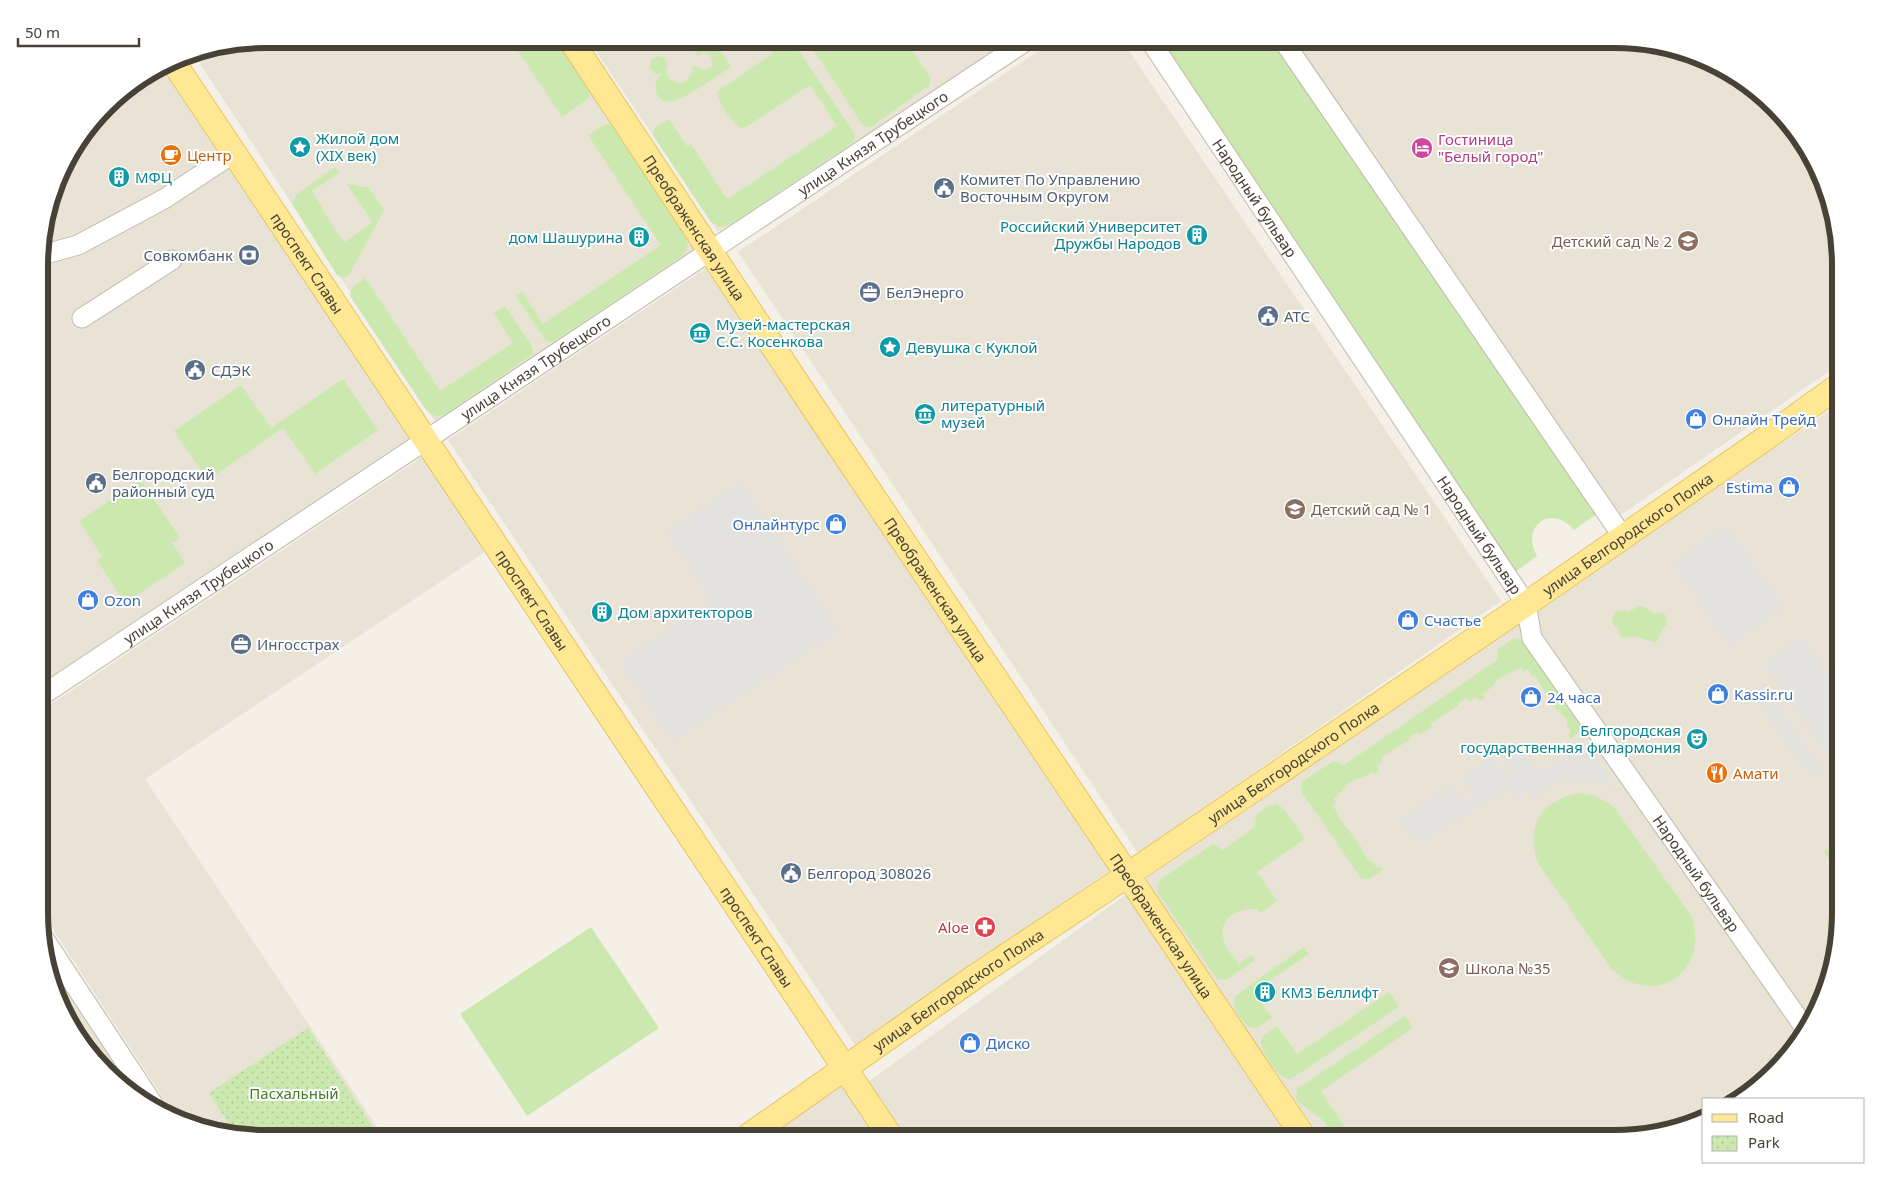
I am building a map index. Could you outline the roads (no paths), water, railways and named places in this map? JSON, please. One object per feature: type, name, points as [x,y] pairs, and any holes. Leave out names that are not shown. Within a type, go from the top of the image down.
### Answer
[{"type":"main road","name":"Преображенская улица","points":[[576,48],[709,251],[1299,1130]]},
{"type":"main road","name":"проспект Славы","points":[[176,66],[886,1130]]},
{"type":"main road","name":"улица Белгородского Полка","points":[[757,1130],[976,976],[1526,604],[1832,390]]},
{"type":"street","name":"улица Князя Трубецкого","points":[[48,691],[1015,48]]},
{"type":"street","name":"Народный бульвар","points":[[1155,48],[1526,604],[1532,638],[1802,1024]]},
{"type":"street","points":[[1288,48],[1623,537]]},
{"type":"street","points":[[48,252],[78,245],[164,199],[234,153]]},
{"type":"street","points":[[82,318],[172,260]]},
{"type":"street","points":[[50,948],[148,1096]]},
{"type":"place","name":"Жилой дом (XIX век)","points":[[300,147]]},
{"type":"place","name":"Гостиница \"Белый город\"","points":[[1422,148]]},
{"type":"place","name":"Центр","points":[[171,155]]},
{"type":"place","name":"МФЦ","points":[[119,177]]},
{"type":"place","name":"Комитет По Управлению Восточным Округом","points":[[944,188]]},
{"type":"place","name":"Российский Университет Дружбы Народов","points":[[1197,235]]},
{"type":"place","name":"дом Шашурина","points":[[639,237]]},
{"type":"place","name":"Детский сад № 2","points":[[1688,241]]},
{"type":"place","name":"Совкомбанк","points":[[249,255]]},
{"type":"place","name":"БелЭнерго","points":[[870,292]]},
{"type":"place","name":"АТС","points":[[1268,316]]},
{"type":"place","name":"Музей-мастерская С.С. Косенкова","points":[[700,333]]},
{"type":"place","name":"Девушка с Куклой","points":[[890,347]]},
{"type":"place","name":"СДЭК","points":[[195,370]]},
{"type":"place","name":"литературный музей","points":[[925,414]]},
{"type":"place","name":"Онлайн Трейд","points":[[1696,419]]},
{"type":"place","name":"Белгородский районный суд","points":[[96,483]]},
{"type":"place","name":"Estima","points":[[1789,487]]},
{"type":"place","name":"Детский сад № 1","points":[[1295,509]]},
{"type":"place","name":"Онлайнтурс","points":[[836,524]]},
{"type":"place","name":"Ozon","points":[[88,600]]},
{"type":"place","name":"Дом архитекторов","points":[[602,612]]},
{"type":"place","name":"Счастье","points":[[1408,620]]},
{"type":"place","name":"Ингосстрах","points":[[241,644]]},
{"type":"place","name":"Kassir.ru","points":[[1718,694]]},
{"type":"place","name":"24 часа","points":[[1531,697]]},
{"type":"place","name":"Белгородская государственная филармония","points":[[1697,739]]},
{"type":"place","name":"Амати","points":[[1717,773]]},
{"type":"place","name":"Белгород 308026","points":[[791,873]]},
{"type":"place","name":"Aloe","points":[[985,927]]},
{"type":"place","name":"Школа №35","points":[[1449,968]]},
{"type":"place","name":"КМЗ Беллифт","points":[[1265,992]]},
{"type":"place","name":"Диско","points":[[970,1043]]},
{"type":"park label","name":"Пасхальный","points":[[294,1093]]}]
